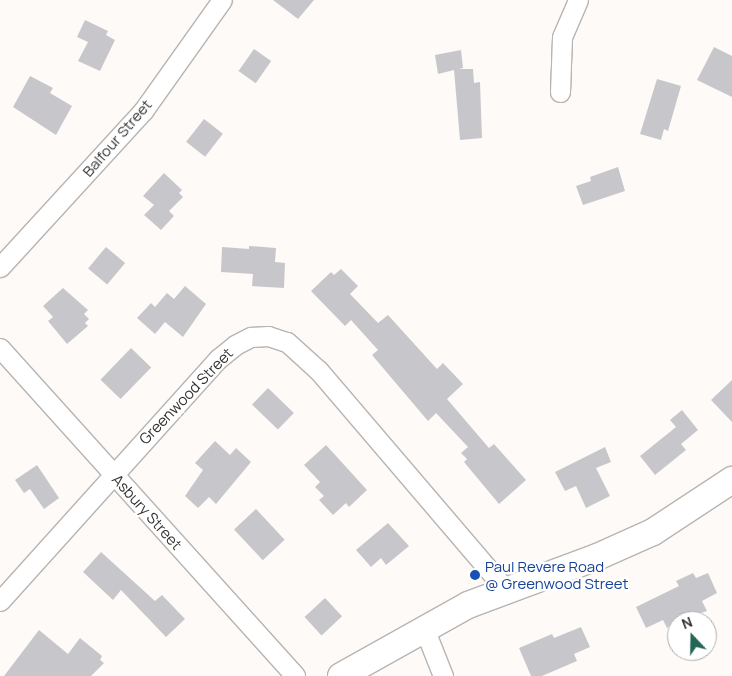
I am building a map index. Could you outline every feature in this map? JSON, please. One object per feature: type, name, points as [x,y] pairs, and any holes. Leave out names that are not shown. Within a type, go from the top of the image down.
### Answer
[{"type":"street","name":"Balfour Street","points":[[0,267],[143,111],[222,0]]},
{"type":"street","points":[[560,92],[562,37],[578,0]]},
{"type":"street","name":"Greenwood Street","points":[[0,601],[185,394],[235,344],[251,337],[268,336],[287,342],[325,378],[506,590]]},
{"type":"street","name":"Asbury Street","points":[[0,348],[295,676]]},
{"type":"street","points":[[340,676],[468,605],[597,557],[653,532],[732,480]]},
{"type":"street","points":[[424,628],[444,676]]},
{"type":"building","points":[[273,0],[314,0],[298,19]]},
{"type":"building","points":[[85,20],[108,31],[106,35],[115,40],[100,71],[78,61],[88,42],[77,37]]},
{"type":"building","points":[[714,47],[732,56],[732,97],[697,80]]},
{"type":"building","points":[[254,49],[271,61],[256,83],[239,71]]},
{"type":"building","points":[[461,50],[463,68],[459,69],[473,69],[474,83],[480,82],[482,138],[460,140],[454,70],[438,74],[435,55]]},
{"type":"building","points":[[30,76],[53,88],[50,93],[72,106],[56,135],[13,107]]},
{"type":"building","points":[[657,79],[681,86],[668,131],[664,129],[661,140],[640,134]]},
{"type":"building","points":[[204,119],[223,134],[205,157],[186,142]]},
{"type":"building","points":[[618,167],[625,191],[583,205],[576,186],[591,181],[590,177]]},
{"type":"building","points":[[164,173],[182,190],[179,193],[183,197],[169,211],[174,216],[161,230],[144,215],[154,205],[143,196]]},
{"type":"building","points":[[249,246],[276,248],[275,262],[285,263],[284,288],[252,286],[253,274],[221,272],[222,247],[249,249]]},
{"type":"building","points":[[106,247],[125,263],[107,285],[88,268]]},
{"type":"building","points":[[341,269],[358,286],[350,294],[378,323],[388,315],[437,369],[443,363],[463,384],[447,399],[489,448],[494,444],[526,480],[499,504],[464,462],[467,459],[461,453],[468,447],[436,413],[428,421],[372,355],[378,350],[351,320],[345,326],[311,291],[331,272],[334,275]]},
{"type":"building","points":[[185,286],[206,304],[183,337],[165,322],[155,334],[137,318],[151,303],[155,307],[167,293],[174,299]]},
{"type":"building","points":[[63,288],[88,310],[84,314],[89,319],[85,323],[88,326],[67,344],[48,321],[53,317],[43,306]]},
{"type":"building","points":[[131,348],[151,367],[121,399],[100,380]]},
{"type":"building","points":[[732,380],[732,422],[711,400]]},
{"type":"building","points":[[268,388],[294,413],[278,430],[252,405]]},
{"type":"building","points":[[682,410],[698,430],[681,444],[686,450],[655,475],[640,456],[676,427],[670,420]]},
{"type":"building","points":[[215,441],[230,455],[236,448],[251,462],[216,504],[209,497],[198,508],[185,496],[203,470],[195,463]]},
{"type":"building","points":[[326,445],[367,490],[349,507],[346,503],[333,515],[319,500],[324,496],[315,487],[320,482],[304,465]]},
{"type":"building","points":[[605,447],[611,462],[596,468],[610,496],[586,508],[576,486],[565,491],[555,472]]},
{"type":"building","points":[[37,465],[59,498],[44,509],[30,489],[24,493],[15,480]]},
{"type":"building","points":[[256,509],[285,540],[263,560],[234,529]]},
{"type":"building","points":[[388,523],[409,546],[386,565],[381,558],[371,567],[356,550]]},
{"type":"building","points":[[101,552],[155,601],[162,595],[185,619],[166,637],[121,590],[113,600],[83,572]]},
{"type":"building","points":[[693,573],[696,578],[708,573],[717,593],[702,601],[707,611],[667,611],[667,628],[663,620],[646,628],[636,607],[679,586],[676,581]]},
{"type":"building","points":[[325,598],[342,616],[322,635],[305,617]]},
{"type":"building","points":[[581,627],[590,647],[574,654],[577,661],[542,676],[531,676],[519,648],[552,634],[554,638]]},
{"type":"building","points":[[39,630],[68,654],[80,638],[102,656],[100,660],[104,663],[91,676],[4,676]]},
{"type":"place","name":"Paul Revere Road @ Greenwood Street","points":[[475,575]]}]
